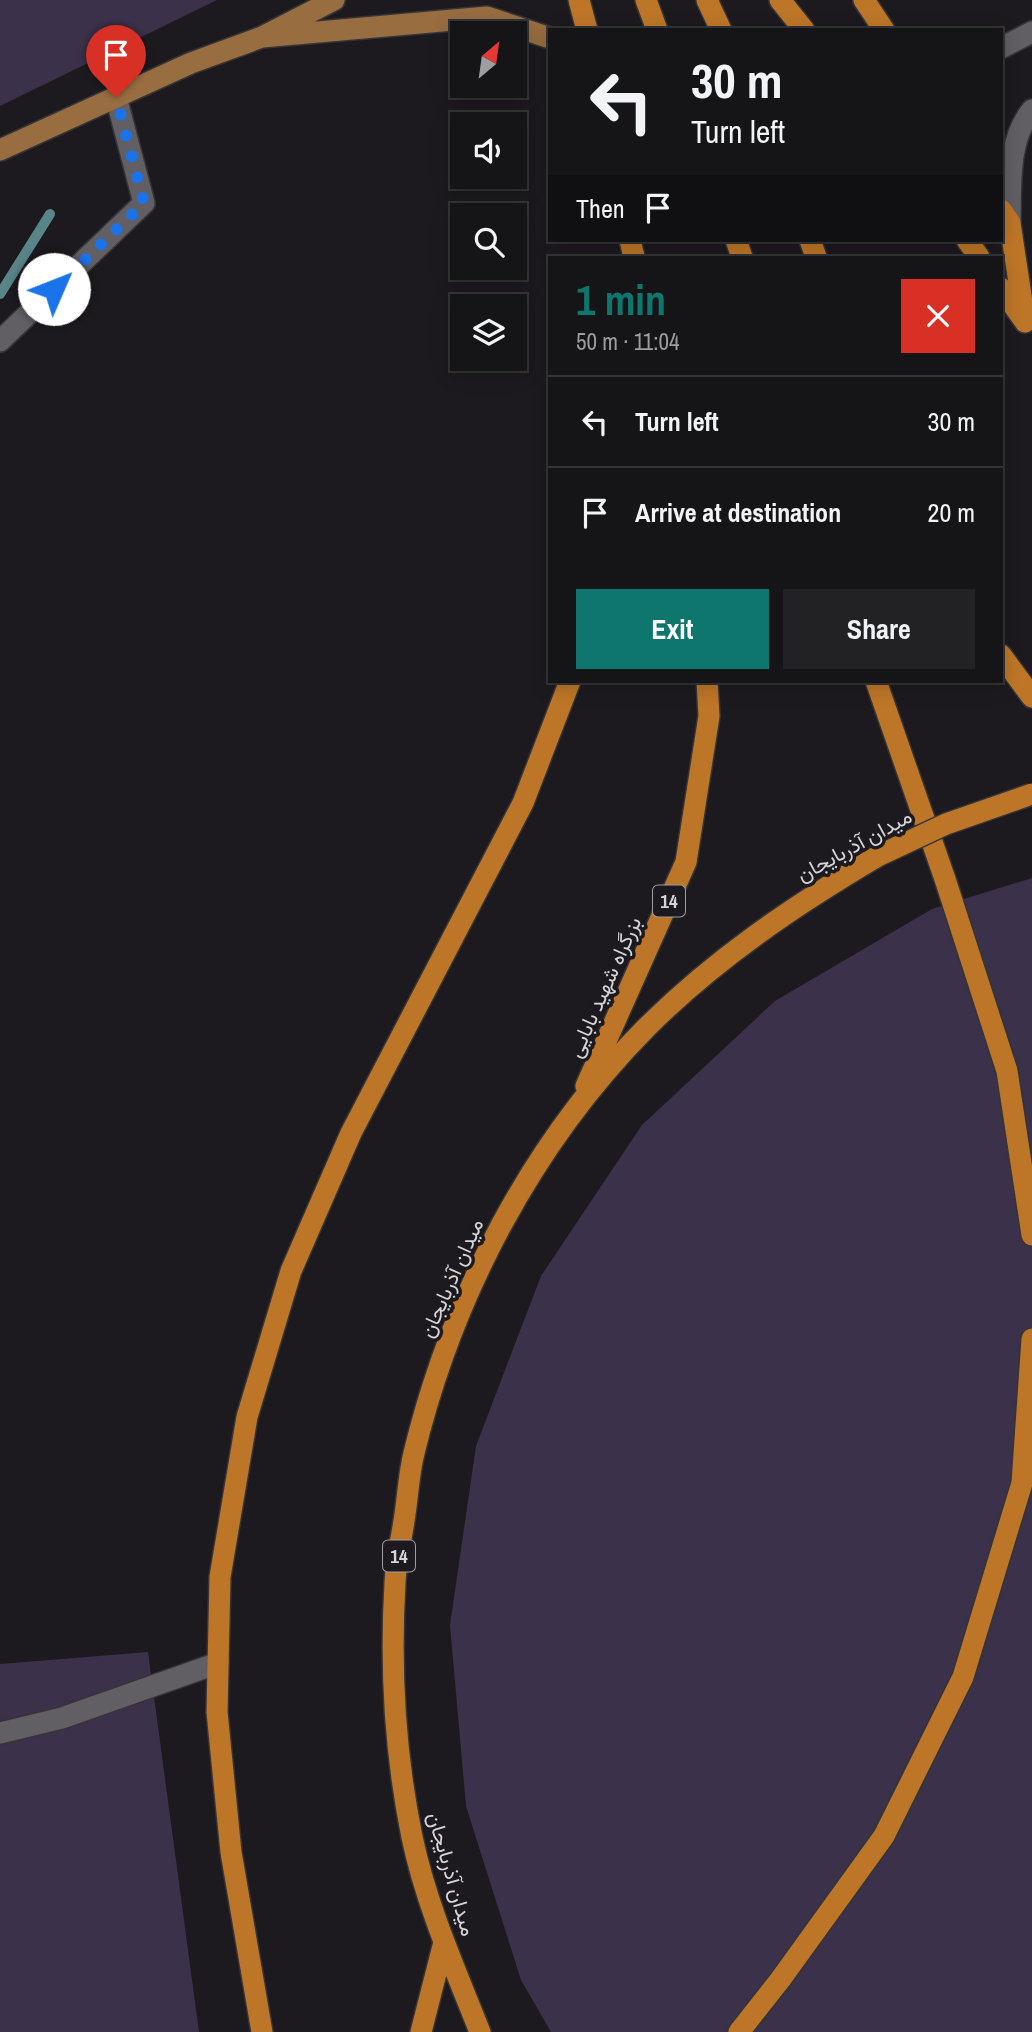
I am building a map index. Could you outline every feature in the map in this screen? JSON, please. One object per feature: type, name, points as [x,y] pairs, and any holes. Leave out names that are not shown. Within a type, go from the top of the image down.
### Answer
[{"type":"highway","points":[[579,0],[586,28]]},
{"type":"highway","points":[[646,0],[656,28]]},
{"type":"highway","points":[[707,0],[720,28]]},
{"type":"highway","points":[[780,0],[802,28]]},
{"type":"highway","points":[[864,0],[884,28]]},
{"type":"highway","points":[[1006,216],[1029,327]]},
{"type":"highway","points":[[1003,291],[1029,327]]},
{"type":"highway","points":[[1003,658],[1032,697]]},
{"type":"highway","points":[[262,2032],[232,1852],[217,1712],[219,1577],[247,1417],[290,1271],[351,1133],[523,803],[569,683]]},
{"type":"highway","name":"بزرگراه شهید بابایی","points":[[577,1107],[686,862],[709,716],[707,683]]},
{"type":"highway","points":[[877,683],[945,879],[1007,1071],[1032,1235]]},
{"type":"highway","name":"میدان آذربایجان","points":[[480,2032],[444,1942],[412,1838],[394,1710],[395,1581],[414,1454],[451,1331],[506,1214],[577,1107],[646,1028],[723,958],[808,897],[878,856],[946,824],[1032,794]]},
{"type":"highway","points":[[739,2032],[884,1836],[963,1677],[1022,1483],[1032,1339]]},
{"type":"highway","points":[[421,2032],[444,1942]]},
{"type":"main road","points":[[0,150],[191,63],[262,37],[334,0]]},
{"type":"main road","points":[[262,37],[487,18],[548,37]]},
{"type":"street","points":[[1003,47],[1032,32]]},
{"type":"street","points":[[0,341],[144,203],[116,97]]},
{"type":"street","points":[[1006,216],[1012,159],[1025,118],[1032,110]]},
{"type":"street","points":[[0,1733],[62,1718],[218,1663]]},
{"type":"shaded area","points":[[0,0],[217,0],[0,106]]},
{"type":"shaded area","points":[[1032,878],[1032,2032],[551,2032],[521,1980],[466,1806],[450,1625],[476,1446],[541,1276],[642,1125],[775,1001],[932,909]]},
{"type":"shaded area","points":[[148,1652],[199,2032],[0,2032],[0,1664]]},
{"type":"waterway","points":[[0,294],[50,214]]},
{"type":"route","points":[[54,289],[144,203],[116,97]]}]
